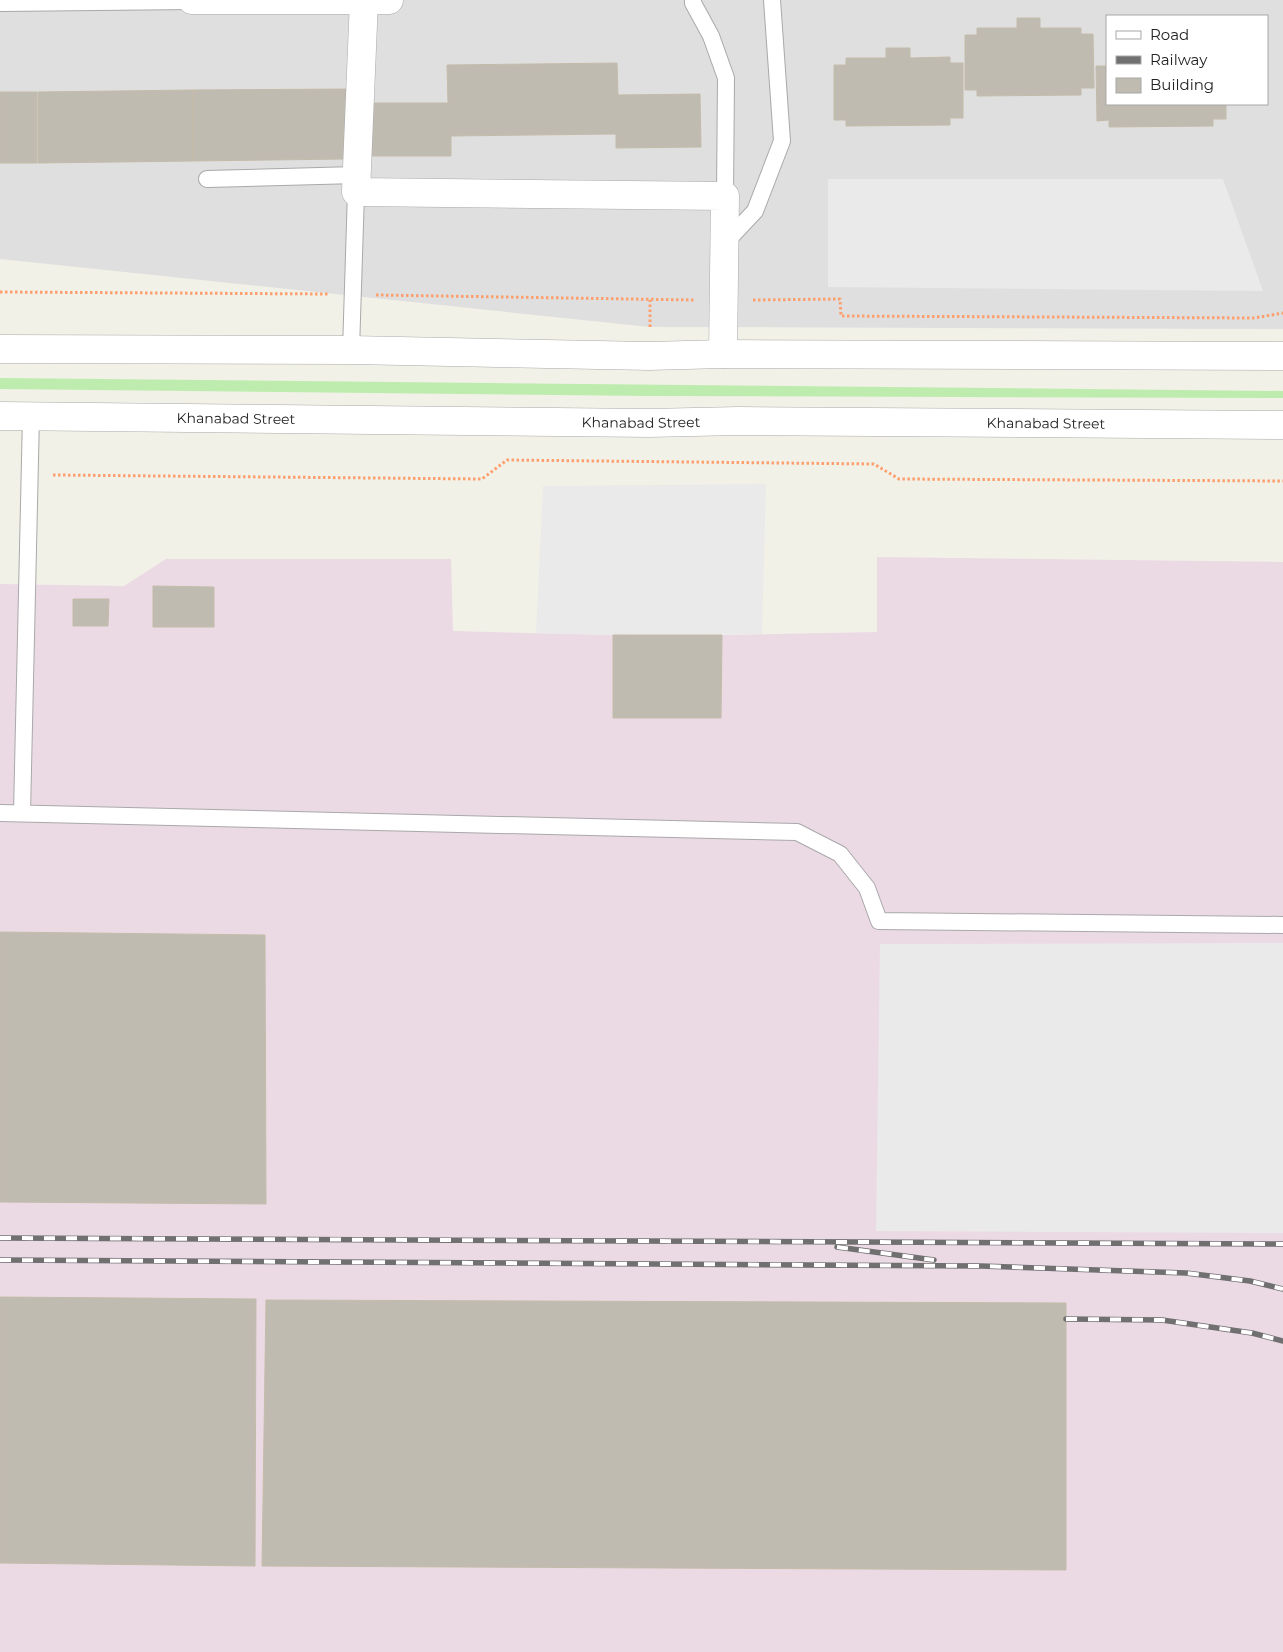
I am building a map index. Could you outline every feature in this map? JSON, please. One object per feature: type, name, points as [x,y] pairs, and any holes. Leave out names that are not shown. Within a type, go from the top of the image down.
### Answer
[{"type":"street","points":[[192,0],[389,0]]},
{"type":"street","points":[[364,0],[356,184],[725,196],[723,354]]},
{"type":"street","points":[[0,349],[351,350],[649,356],[723,354],[1283,356]]},
{"type":"street","name":"Khanabad Street","points":[[0,416],[649,423],[748,421],[1283,425]]},
{"type":"lane","points":[[0,3],[192,0]]},
{"type":"lane","points":[[693,0],[712,36],[726,78],[725,196]]},
{"type":"lane","points":[[724,244],[755,211],[782,141],[772,0]]},
{"type":"lane","points":[[207,179],[356,184],[351,350]]},
{"type":"lane","points":[[22,813],[31,416]]},
{"type":"lane","points":[[0,813],[797,832],[840,854],[867,888],[879,921],[1283,925]]},
{"type":"path","points":[[0,292],[353,294],[723,301],[840,299],[841,316],[1254,318],[1283,313]]},
{"type":"path","points":[[650,300],[650,327]]},
{"type":"path","points":[[648,456],[648,462]]},
{"type":"path","points":[[30,474],[482,479],[507,460],[874,464],[899,479],[1283,481]]},
{"type":"shaded area","points":[[0,0],[1283,0],[1283,329],[650,327],[0,259]]},
{"type":"shaded area","points":[[828,179],[1223,179],[1263,291],[828,287]]},
{"type":"shaded area","points":[[766,484],[762,634],[613,635],[536,633],[543,486]]},
{"type":"shaded area","points":[[877,557],[1283,562],[1283,1652],[0,1652],[0,584],[124,586],[166,559],[451,559],[453,631],[613,635],[877,632]]},
{"type":"shaded area","points":[[1283,943],[1283,1233],[876,1231],[880,944]]},
{"type":"green space","points":[[0,378],[1283,391],[1283,398],[649,396],[0,389]]},
{"type":"building","points":[[1017,18],[1040,18],[1040,28],[1081,28],[1081,34],[1093,34],[1094,88],[1081,88],[1081,95],[977,96],[977,90],[965,90],[965,35],[977,35],[977,28],[1017,28]]},
{"type":"building","points":[[886,48],[910,48],[910,58],[950,57],[950,63],[963,63],[963,118],[950,118],[950,125],[846,126],[846,120],[834,120],[834,65],[846,65],[846,58],[886,58]]},
{"type":"building","points":[[617,63],[618,95],[700,94],[701,147],[616,148],[616,134],[451,136],[451,156],[367,156],[367,103],[448,103],[447,65]]},
{"type":"building","points":[[1096,66],[1106,66],[1106,105],[1226,105],[1226,119],[1213,119],[1213,126],[1109,127],[1109,120],[1097,121]]},
{"type":"building","points":[[347,89],[347,159],[193,161],[193,90]]},
{"type":"building","points":[[193,90],[193,161],[38,163],[38,92]]},
{"type":"building","points":[[0,92],[37,92],[37,163],[0,163]]},
{"type":"building","points":[[153,586],[214,587],[214,627],[153,627]]},
{"type":"building","points":[[73,599],[109,599],[108,626],[73,626]]},
{"type":"building","points":[[613,635],[722,635],[721,718],[613,718]]},
{"type":"building","points":[[0,932],[265,935],[266,1204],[0,1202]]},
{"type":"building","points":[[0,1297],[256,1299],[255,1566],[0,1563]]},
{"type":"building","points":[[266,1300],[1066,1303],[1066,1570],[262,1566]]},
{"type":"railway","points":[[0,1238],[1283,1244]]},
{"type":"railway","points":[[837,1247],[934,1260]]},
{"type":"railway","points":[[0,1260],[981,1266],[1186,1273],[1250,1281],[1283,1289]]},
{"type":"railway","points":[[1066,1319],[1162,1320],[1252,1333],[1283,1341]]}]
